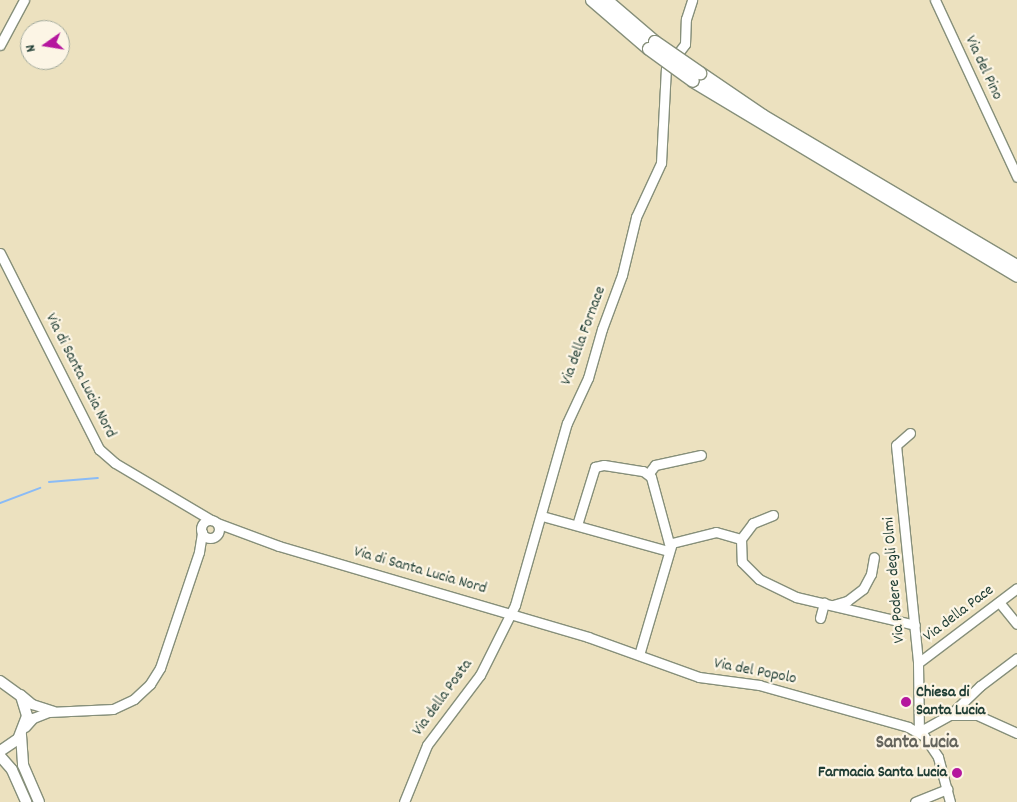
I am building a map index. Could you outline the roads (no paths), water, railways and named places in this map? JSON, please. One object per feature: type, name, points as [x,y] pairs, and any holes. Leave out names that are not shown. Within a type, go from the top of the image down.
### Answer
[{"type":"highway","points":[[592,0],[696,77],[1017,276]]},
{"type":"highway","points":[[606,0],[652,45]]},
{"type":"highway","points":[[696,77],[1017,266]]},
{"type":"main road","points":[[0,681],[18,692],[26,711],[23,731],[23,765],[39,802]]},
{"type":"main road","points":[[0,751],[11,746],[23,731]]},
{"type":"main road","points":[[0,756],[12,770],[26,802]]},
{"type":"street","points":[[0,45],[24,0]]},
{"type":"street","points":[[679,52],[685,44],[686,20],[692,0]]},
{"type":"street","name":"Via del Pino","points":[[935,0],[1017,177]]},
{"type":"street","name":"Via della Fornace","points":[[512,613],[568,423],[588,378],[602,329],[622,275],[636,217],[661,163],[666,68]]},
{"type":"street","name":"Via di Santa Lucia Nord","points":[[0,253],[99,449],[115,463],[214,521],[235,530],[512,613]]},
{"type":"street","name":"Via Podere degli Olmi","points":[[910,433],[896,445],[915,625],[918,663],[919,732]]},
{"type":"street","points":[[669,549],[649,474],[655,465],[701,455]]},
{"type":"street","points":[[577,525],[594,466],[604,465],[649,474]]},
{"type":"street","points":[[773,515],[753,524],[741,539],[742,562],[759,579],[789,595],[915,625]]},
{"type":"street","points":[[542,516],[669,549]]},
{"type":"street","points":[[23,731],[40,715],[58,712],[113,709],[134,699],[150,684],[160,668],[199,552],[202,525],[214,521],[214,537]]},
{"type":"street","points":[[199,552],[214,537],[226,530],[235,530]]},
{"type":"street","points":[[202,532],[214,537]]},
{"type":"street","points":[[639,654],[669,549],[678,539],[716,532],[741,539]]},
{"type":"street","points":[[827,604],[846,601],[863,589],[871,574],[874,557]]},
{"type":"street","name":"Via della Pace","points":[[918,663],[1017,588]]},
{"type":"street","points":[[999,602],[1017,624]]},
{"type":"street","points":[[820,618],[827,604]]},
{"type":"street","name":"Via del Popolo","points":[[512,613],[639,654],[699,677],[772,688],[919,732]]},
{"type":"street","name":"Via della Posta","points":[[404,802],[427,745],[476,681],[512,613]]},
{"type":"street","points":[[950,802],[938,757],[919,732],[950,715],[980,686],[1017,658]]},
{"type":"street","points":[[18,692],[32,704],[58,712]]},
{"type":"street","points":[[950,715],[977,715],[1017,733]]},
{"type":"street","points":[[915,802],[947,789]]},
{"type":"waterway","points":[[49,482],[98,478]]},
{"type":"waterway","points":[[0,503],[40,488]]},
{"type":"place","name":"Chiesa di Santa Lucia","points":[[906,702]]},
{"type":"place","name":"Farmacia Santa Lucia","points":[[957,773]]},
{"type":"district","name":"Santa Lucia","points":[[917,744]]}]
